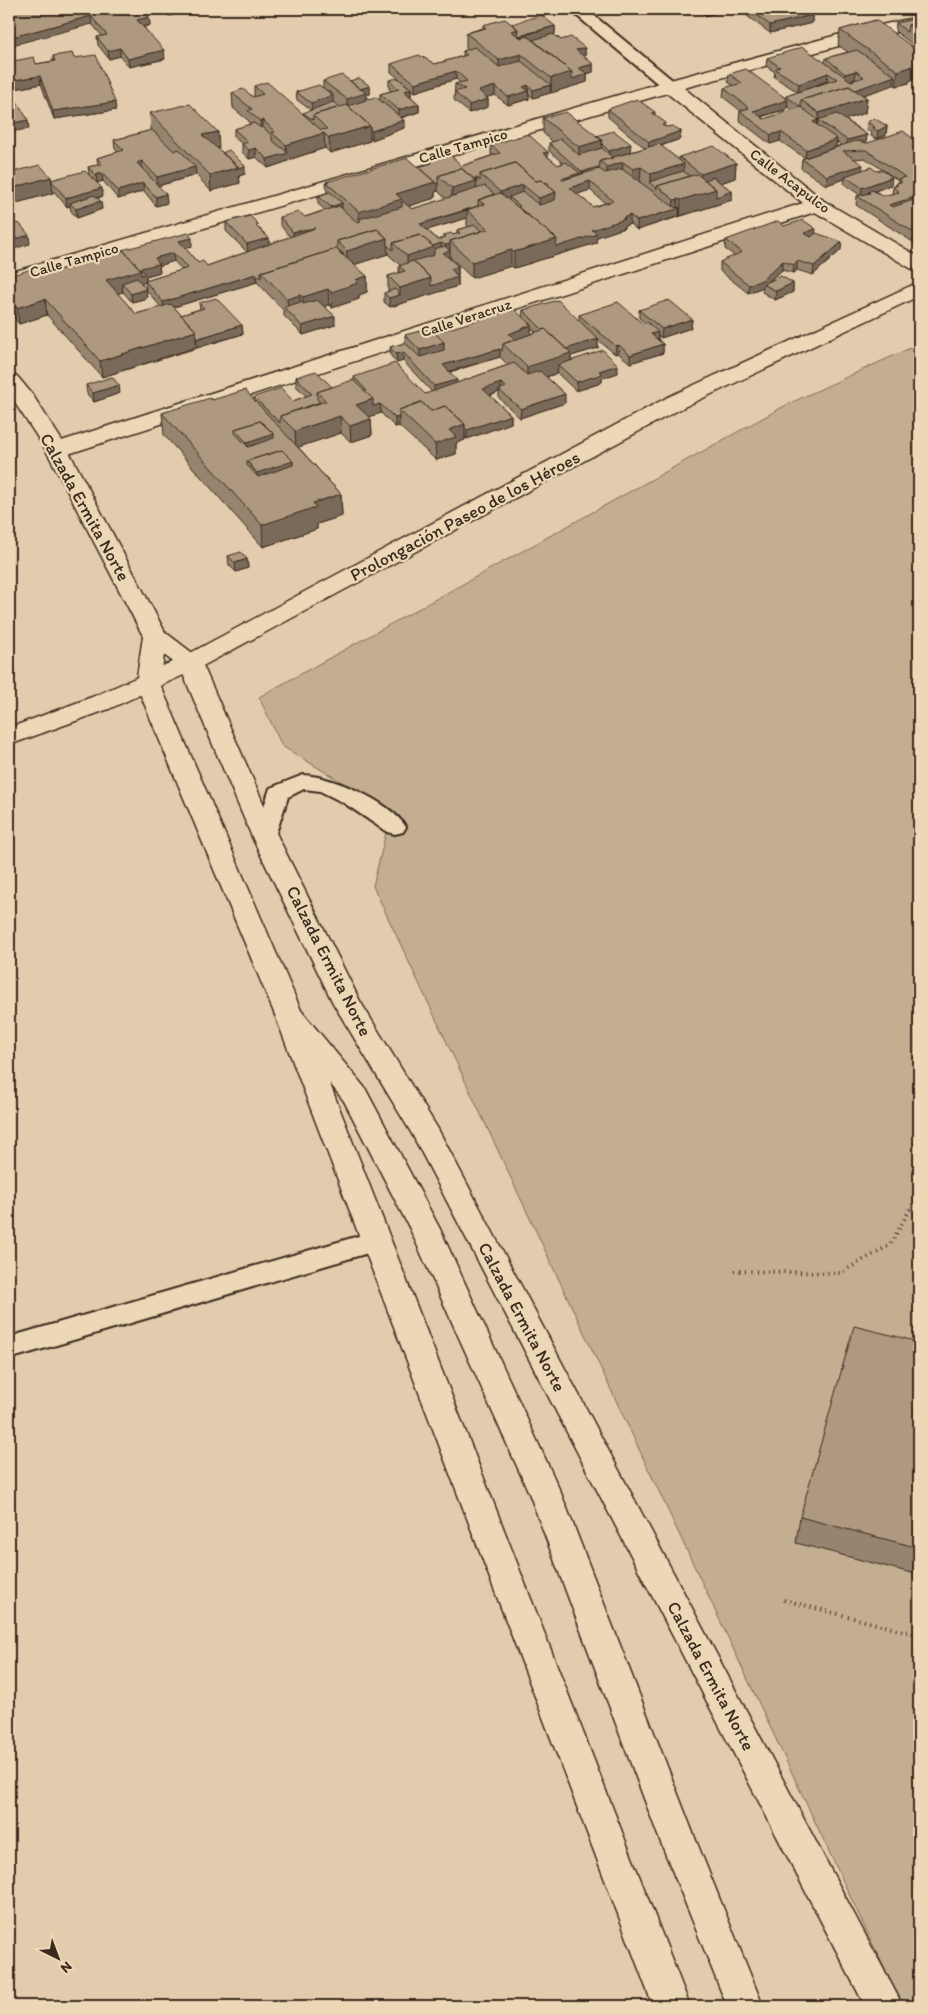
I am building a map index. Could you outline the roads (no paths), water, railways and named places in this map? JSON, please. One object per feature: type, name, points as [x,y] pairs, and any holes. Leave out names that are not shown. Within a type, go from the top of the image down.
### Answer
[{"type":"main road","name":"Calle Tampico","points":[[9,279],[670,86],[858,35],[919,22]]},
{"type":"main road","name":"Calle Acapulco","points":[[670,86],[818,205],[919,265]]},
{"type":"main road","name":"Calle Veracruz","points":[[57,450],[818,205]]},
{"type":"main road","name":"Prolongación Paseo de los Héroes","points":[[9,737],[73,716],[148,684],[676,402],[919,288]]},
{"type":"main road","name":"Calzada Ermita Norte","points":[[9,381],[24,399],[57,450],[155,636],[190,663],[265,837],[347,1003],[424,1129],[885,2006]]},
{"type":"main road","points":[[155,636],[148,684],[289,1015],[671,2006]]},
{"type":"main road","points":[[289,1015],[355,1095],[425,1229],[545,1493],[675,1833],[745,2006]]},
{"type":"lane","points":[[577,9],[670,86]]},
{"type":"lane","points":[[265,837],[278,793],[303,782],[329,787],[364,803],[396,827]]},
{"type":"lane","points":[[9,1348],[376,1241]]}]
